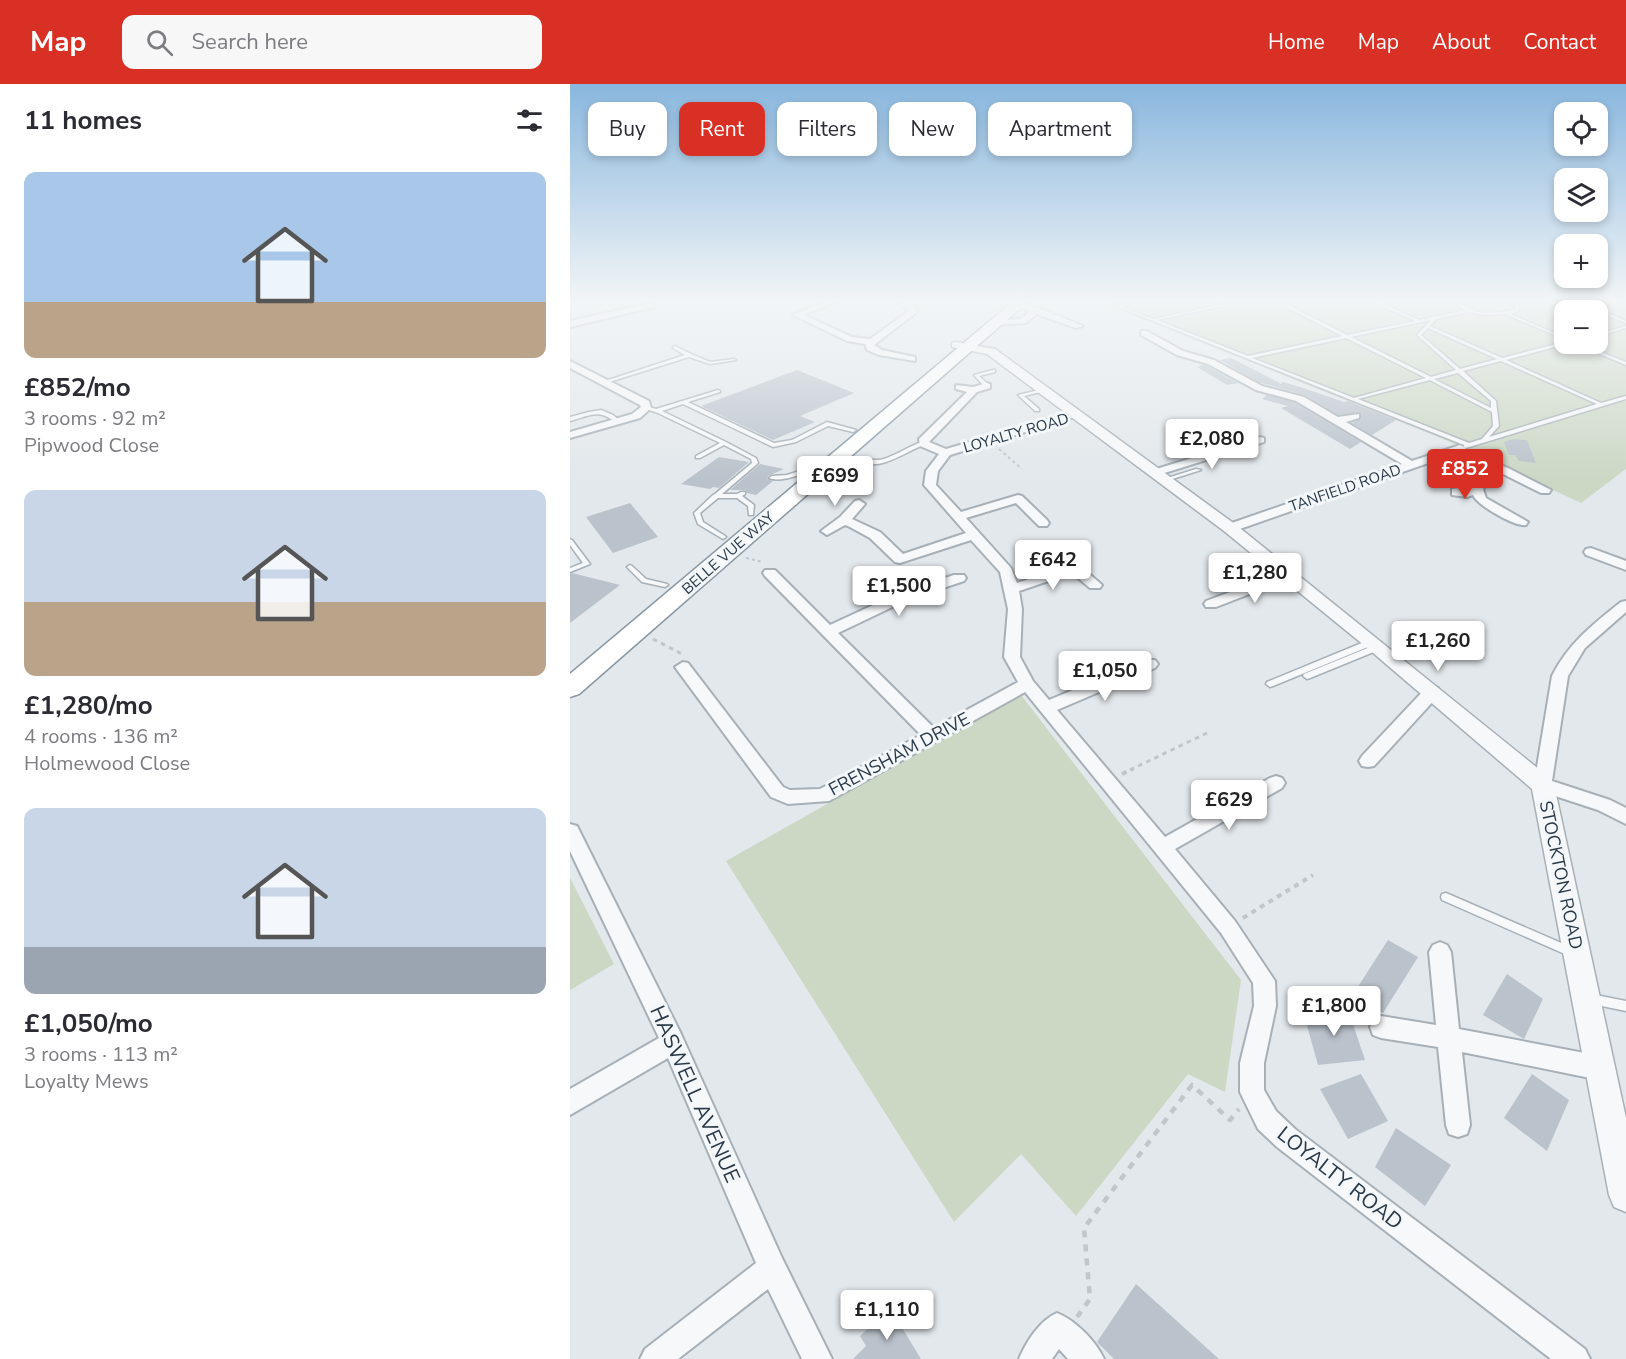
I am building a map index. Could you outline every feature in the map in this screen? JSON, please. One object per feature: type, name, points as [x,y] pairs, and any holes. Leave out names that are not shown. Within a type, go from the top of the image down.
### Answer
[{"type":"highway","points":[[570,663],[665,585],[725,545],[751,514],[853,430],[947,358]]},
{"type":"highway","name":"BELLE VUE WAY","points":[[570,688],[634,634],[725,545],[948,358]]},
{"type":"street","name":"STOCKTON ROAD","points":[[1001,358],[1230,528],[1543,784],[1626,1195]]},
{"type":"street","points":[[1199,358],[1211,362],[1259,388],[1300,399],[1411,465]]},
{"type":"street","points":[[570,435],[636,416],[651,409],[645,403],[571,365]]},
{"type":"street","points":[[959,387],[973,390],[987,386]]},
{"type":"street","points":[[946,453],[924,443],[924,439],[973,390]]},
{"type":"street","name":"LOYALTY ROAD","points":[[1076,415],[946,453],[932,471],[930,485],[1006,571],[1015,609],[1012,657],[1027,684],[1228,927],[1264,981],[1265,1006],[1252,1063],[1252,1092],[1268,1120],[1286,1138],[1575,1359]]},
{"type":"street","points":[[1336,421],[1355,416]]},
{"type":"street","points":[[1159,476],[1260,440]]},
{"type":"street","points":[[1460,448],[1545,490]]},
{"type":"street","name":"TANFIELD ROAD","points":[[1230,528],[1460,448]]},
{"type":"street","points":[[1456,492],[1467,493],[1477,489],[1487,476],[1504,470]]},
{"type":"street","points":[[1477,489],[1481,500],[1522,522]]},
{"type":"street","points":[[957,517],[1018,499],[1043,523]]},
{"type":"street","points":[[827,531],[844,520],[859,504]]},
{"type":"street","points":[[844,520],[875,533],[900,559],[973,535]]},
{"type":"street","points":[[1591,552],[1626,566]]},
{"type":"street","points":[[1012,589],[1074,568],[1095,585]]},
{"type":"street","points":[[770,573],[933,737]]},
{"type":"street","points":[[1211,604],[1286,575]]},
{"type":"street","points":[[829,631],[902,597],[934,592],[959,578]]},
{"type":"street","points":[[1626,604],[1576,646],[1567,660],[1560,676],[1543,784],[1604,805],[1626,817]]},
{"type":"street","points":[[1046,708],[1150,664]]},
{"type":"street","name":"FRENSHAM DRIVE","points":[[683,667],[777,792],[788,797],[823,796],[1027,684]]},
{"type":"street","points":[[1368,762],[1432,692]]},
{"type":"street","points":[[1163,847],[1276,783]]},
{"type":"street","name":"HASWELL AVENUE","points":[[570,831],[673,1042],[772,1268],[817,1359]]},
{"type":"street","points":[[1440,952],[1458,1125]]},
{"type":"street","points":[[1381,1027],[1450,1038],[1600,1068]]},
{"type":"street","points":[[570,1103],[673,1042]]},
{"type":"street","points":[[655,1359],[772,1268]]},
{"type":"street","points":[[1034,1359],[1057,1327],[1089,1359]]},
{"type":"lane","points":[[604,382],[678,358]]},
{"type":"lane","points":[[698,358],[710,363],[734,360]]},
{"type":"lane","points":[[1253,358],[1354,399],[1460,448],[1626,397]]},
{"type":"lane","points":[[1390,358],[1494,411]]},
{"type":"lane","points":[[1445,358],[1492,401],[1496,426],[1484,440]]},
{"type":"lane","points":[[1499,358],[1602,405]]},
{"type":"lane","points":[[1354,399],[1507,358]]},
{"type":"lane","points":[[987,386],[976,375],[993,371]]},
{"type":"lane","points":[[1038,410],[1017,394],[1043,390]]},
{"type":"lane","points":[[651,409],[718,391]]},
{"type":"lane","points":[[683,402],[773,445],[794,441],[827,424],[853,430]]},
{"type":"lane","points":[[651,409],[753,458],[755,463],[696,513],[700,523],[725,545]]},
{"type":"lane","points":[[570,419],[602,411],[609,413],[617,421]]},
{"type":"lane","points":[[698,457],[724,443]]},
{"type":"lane","points":[[864,462],[881,464],[904,449],[924,443]]},
{"type":"lane","points":[[1159,476],[1198,470]]},
{"type":"lane","points":[[772,478],[788,477],[803,472]]},
{"type":"lane","points":[[715,496],[741,494],[751,505],[751,514]]},
{"type":"lane","points":[[570,541],[587,564],[570,570]]},
{"type":"lane","points":[[630,567],[644,581],[665,585]]},
{"type":"lane","points":[[1307,676],[1375,645]]},
{"type":"lane","points":[[1270,684],[1375,645]]},
{"type":"lane","points":[[1446,897],[1577,954]]},
{"type":"lane","points":[[1586,998],[1626,1006]]},
{"type":"path","points":[[988,439],[1022,469]]},
{"type":"path","points":[[725,545],[773,564],[770,573]]},
{"type":"path","points":[[634,634],[646,636],[677,649],[687,659],[683,667]]},
{"type":"path","points":[[1107,781],[1207,733]]},
{"type":"path","points":[[1228,927],[1312,875]]},
{"type":"path","points":[[1057,1327],[1078,1317],[1090,1299],[1084,1228],[1192,1085],[1230,1120],[1252,1092]]},
{"type":"green space","points":[[1241,358],[1626,358],[1626,469],[1581,503],[1443,439]]},
{"type":"green space","points":[[1021,695],[1241,980],[1225,1092],[1188,1074],[1076,1216],[1021,1154],[954,1222],[726,861]]},
{"type":"green space","points":[[570,878],[614,964],[570,990]]},
{"type":"building","points":[[1232,358],[1280,383],[1279,385],[1283,382],[1344,402],[1348,401],[1396,420],[1372,435],[1352,423],[1361,419],[1360,412],[1338,415],[1305,395],[1258,382],[1220,360]]},
{"type":"building","points":[[1202,365],[1238,383],[1227,385],[1197,367]]},
{"type":"building","points":[[797,370],[854,393],[800,416],[815,422],[773,440],[701,406]]},
{"type":"building","points":[[1267,395],[1295,403],[1361,442],[1350,449],[1281,408],[1288,406],[1262,399]]},
{"type":"building","points":[[1514,439],[1527,440],[1536,463],[1519,461],[1515,455],[1509,455],[1504,442]]},
{"type":"building","points":[[719,457],[749,462],[719,488],[710,489],[681,484]]},
{"type":"building","points":[[760,464],[784,469],[768,476],[767,479],[773,481],[756,495],[747,493],[745,490],[730,490]]},
{"type":"building","points":[[630,503],[658,537],[613,553],[586,517]]},
{"type":"building","points":[[570,574],[620,585],[570,623]]},
{"type":"building","points":[[1388,940],[1418,957],[1383,1013],[1352,996]]},
{"type":"building","points":[[1507,974],[1543,999],[1524,1039],[1483,1015]]},
{"type":"building","points":[[1348,1009],[1365,1060],[1318,1065],[1304,1015]]},
{"type":"building","points":[[1361,1074],[1388,1121],[1348,1139],[1320,1089]]},
{"type":"building","points":[[1532,1074],[1569,1100],[1547,1151],[1504,1118]]},
{"type":"building","points":[[1396,1128],[1451,1165],[1425,1206],[1375,1167]]},
{"type":"building","points":[[1136,1284],[1219,1359],[1114,1359],[1097,1342]]},
{"type":"building","points":[[890,1308],[921,1359],[853,1359],[866,1346],[860,1336]]}]
